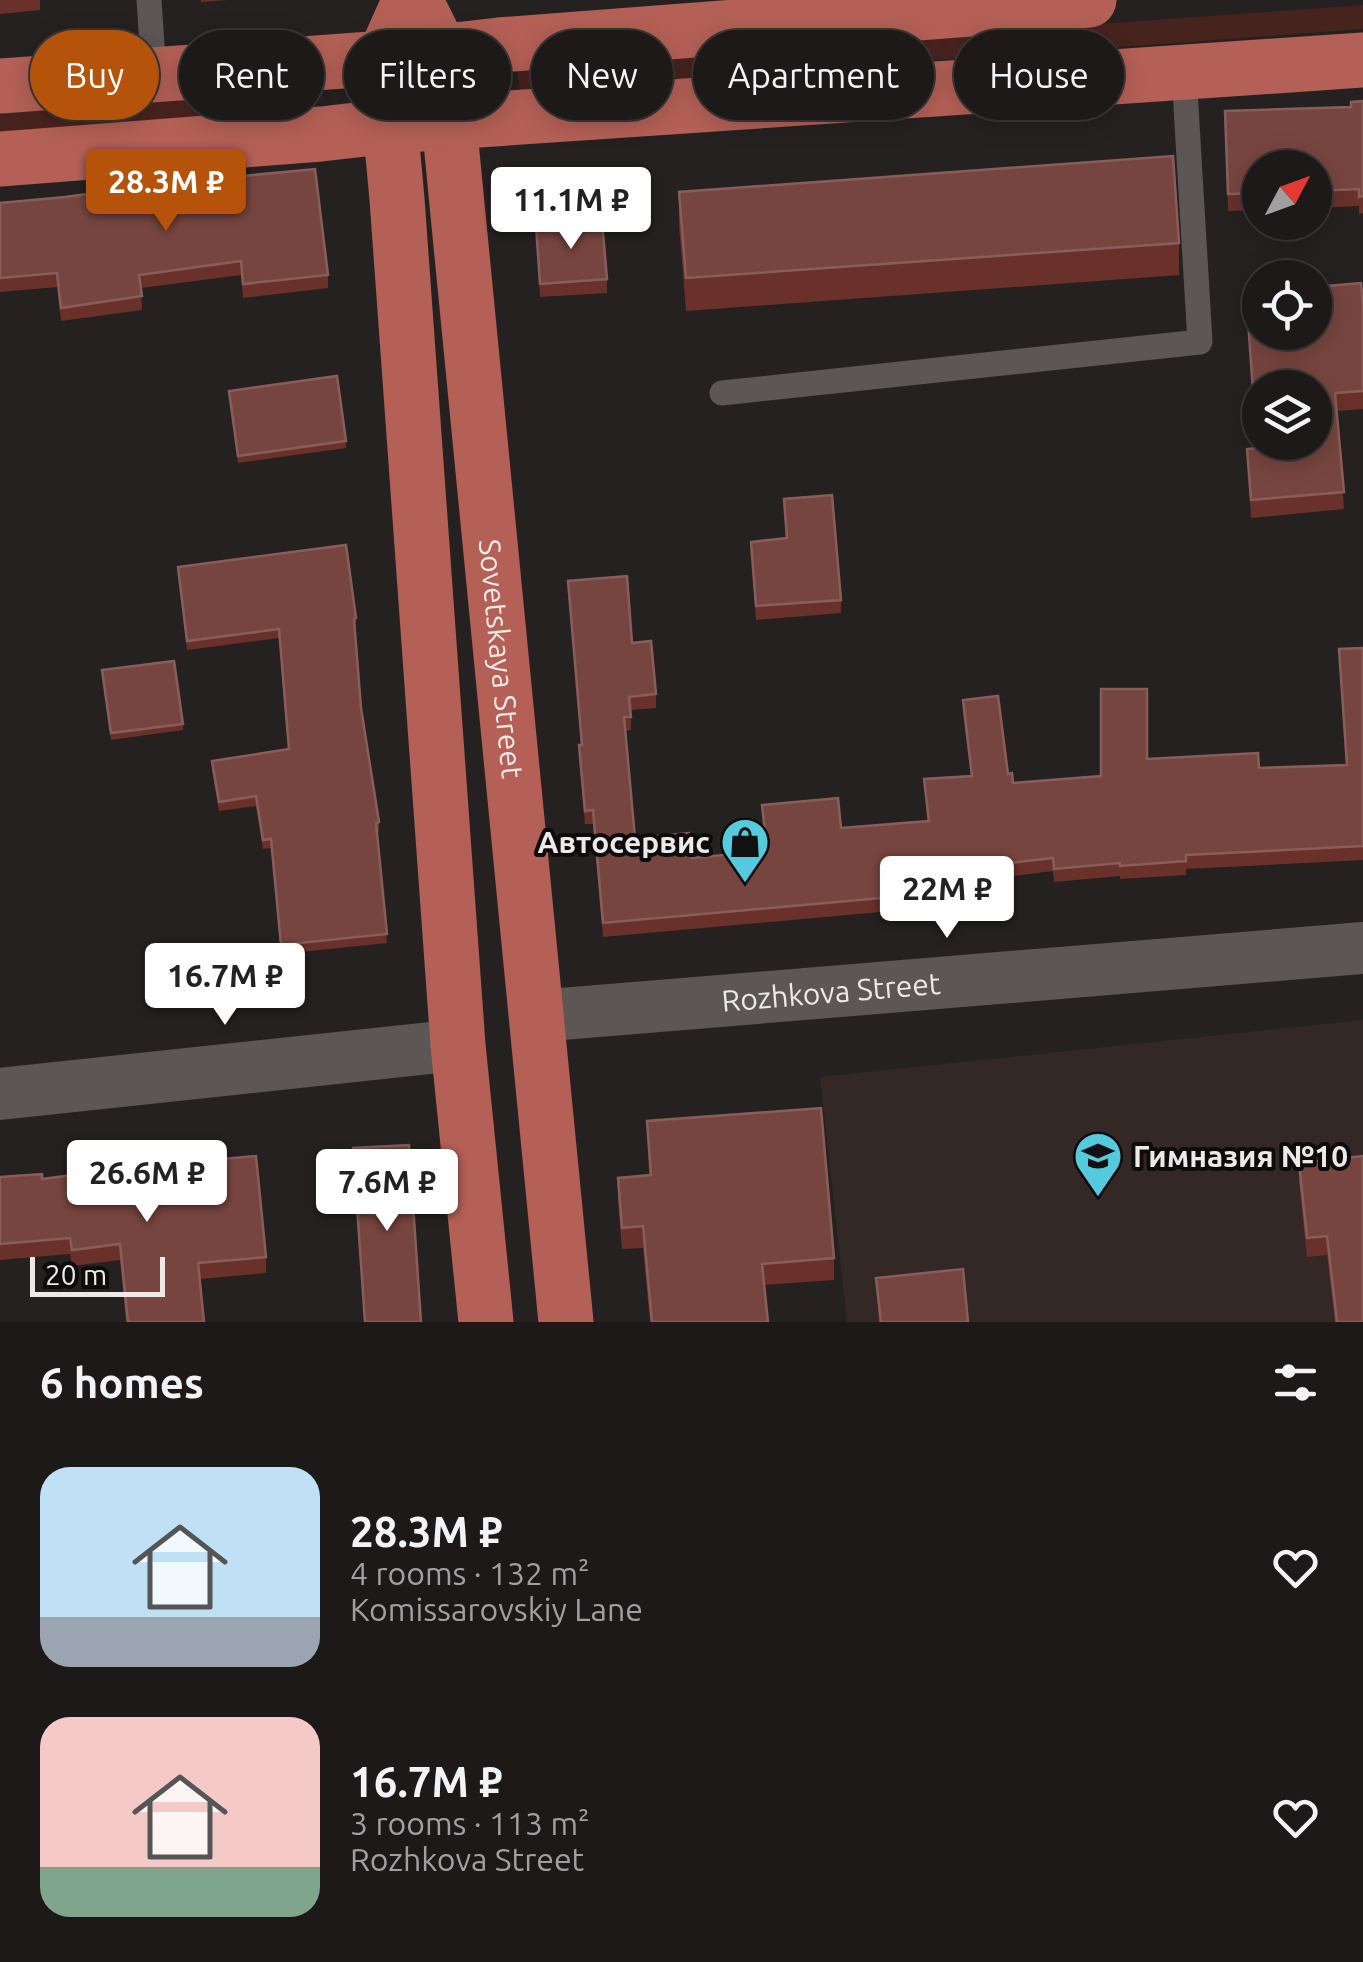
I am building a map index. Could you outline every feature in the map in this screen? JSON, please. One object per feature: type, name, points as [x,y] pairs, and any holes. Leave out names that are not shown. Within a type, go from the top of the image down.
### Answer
[{"type":"main road","name":"Sovetskaya Street","points":[[413,0],[429,30]]},
{"type":"main road","name":"Sovetskaya Street","points":[[398,30],[413,0]]},
{"type":"main road","points":[[511,43],[1089,0]]},
{"type":"main road","points":[[0,159],[391,126],[1363,60]]},
{"type":"main road","points":[[159,74],[344,61]]},
{"type":"main road","points":[[0,86],[30,84]]},
{"type":"main road","points":[[390,120],[458,1045],[486,1322]]},
{"type":"main road","name":"Sovetskaya Street","points":[[449,122],[566,1322]]},
{"type":"street","name":"Rozhkova Street","points":[[537,1016],[1363,948]]},
{"type":"street","points":[[0,1094],[458,1045]]},
{"type":"lane","points":[[149,0],[151,30]]},
{"type":"lane","points":[[722,393],[1200,342],[1184,73]]},
{"type":"shaded area","points":[[1363,5],[1363,29],[1124,47],[1124,30],[1016,30]]},
{"type":"shaded area","points":[[954,34],[954,59],[934,61],[934,36]]},
{"type":"shaded area","points":[[693,53],[693,78],[673,80],[673,55]]},
{"type":"shaded area","points":[[531,65],[531,90],[520,91],[517,66]]},
{"type":"shaded area","points":[[179,94],[179,118],[159,120],[159,96]]},
{"type":"shaded area","points":[[30,106],[30,120],[155,120],[0,132],[0,108]]},
{"type":"shaded area","name":"Гимназия №10","points":[[1363,1020],[1363,1322],[847,1322],[820,1077]]},
{"type":"building","points":[[1363,101],[1363,196],[1359,197],[1359,189],[1332,190],[1332,150],[1242,150],[1242,194],[1228,194],[1225,111],[1351,107],[1351,102]]},
{"type":"building","points":[[1173,156],[1179,243],[686,278],[679,192]]},
{"type":"building","points":[[315,169],[328,275],[243,284],[241,261],[139,275],[142,296],[61,308],[57,273],[0,278],[0,203],[126,189],[127,193]]},
{"type":"building","points":[[602,221],[607,279],[540,284],[536,225]]},
{"type":"building","points":[[1361,283],[1363,391],[1335,393],[1344,492],[1251,500],[1248,460],[1332,460],[1332,370],[1252,370],[1250,350],[1332,350],[1332,286]]},
{"type":"building","points":[[337,376],[346,441],[238,456],[229,391]]},
{"type":"building","points":[[832,495],[841,600],[756,606],[751,542],[787,538],[784,499]]},
{"type":"building","points":[[346,545],[356,618],[361,708],[379,822],[376,823],[387,934],[281,945],[271,839],[263,840],[256,796],[219,802],[212,761],[289,749],[279,629],[187,641],[178,567]]},
{"type":"building","points":[[627,576],[632,643],[651,641],[656,694],[629,697],[631,717],[624,717],[635,838],[689,833],[692,858],[767,851],[762,805],[838,798],[841,828],[929,821],[924,779],[972,776],[963,700],[998,696],[1008,774],[1012,773],[1013,783],[1101,776],[1101,689],[1147,689],[1147,759],[1258,753],[1259,768],[1347,765],[1339,649],[1363,648],[1363,846],[1186,855],[1186,861],[1054,869],[1053,858],[967,868],[969,890],[603,923],[593,810],[585,811],[568,581]]},
{"type":"building","points":[[174,661],[183,724],[111,733],[102,670]]},
{"type":"building","points":[[821,1108],[834,1258],[762,1264],[768,1322],[652,1322],[643,1226],[622,1228],[618,1178],[651,1175],[647,1121]]},
{"type":"building","points":[[409,1145],[421,1322],[365,1322],[353,1148]]},
{"type":"building","points":[[256,1156],[266,1257],[198,1263],[204,1322],[128,1322],[120,1244],[72,1250],[70,1238],[0,1244],[0,1177],[42,1174],[42,1179]]},
{"type":"building","points":[[1363,1156],[1363,1322],[1337,1322],[1327,1236],[1307,1238],[1299,1163]]},
{"type":"building","points":[[963,1269],[968,1322],[881,1322],[876,1278]]},
{"type":"place","name":"Автосервис","points":[[745,884]]},
{"type":"place","name":"Гимназия №10","points":[[1098,1198]]}]
